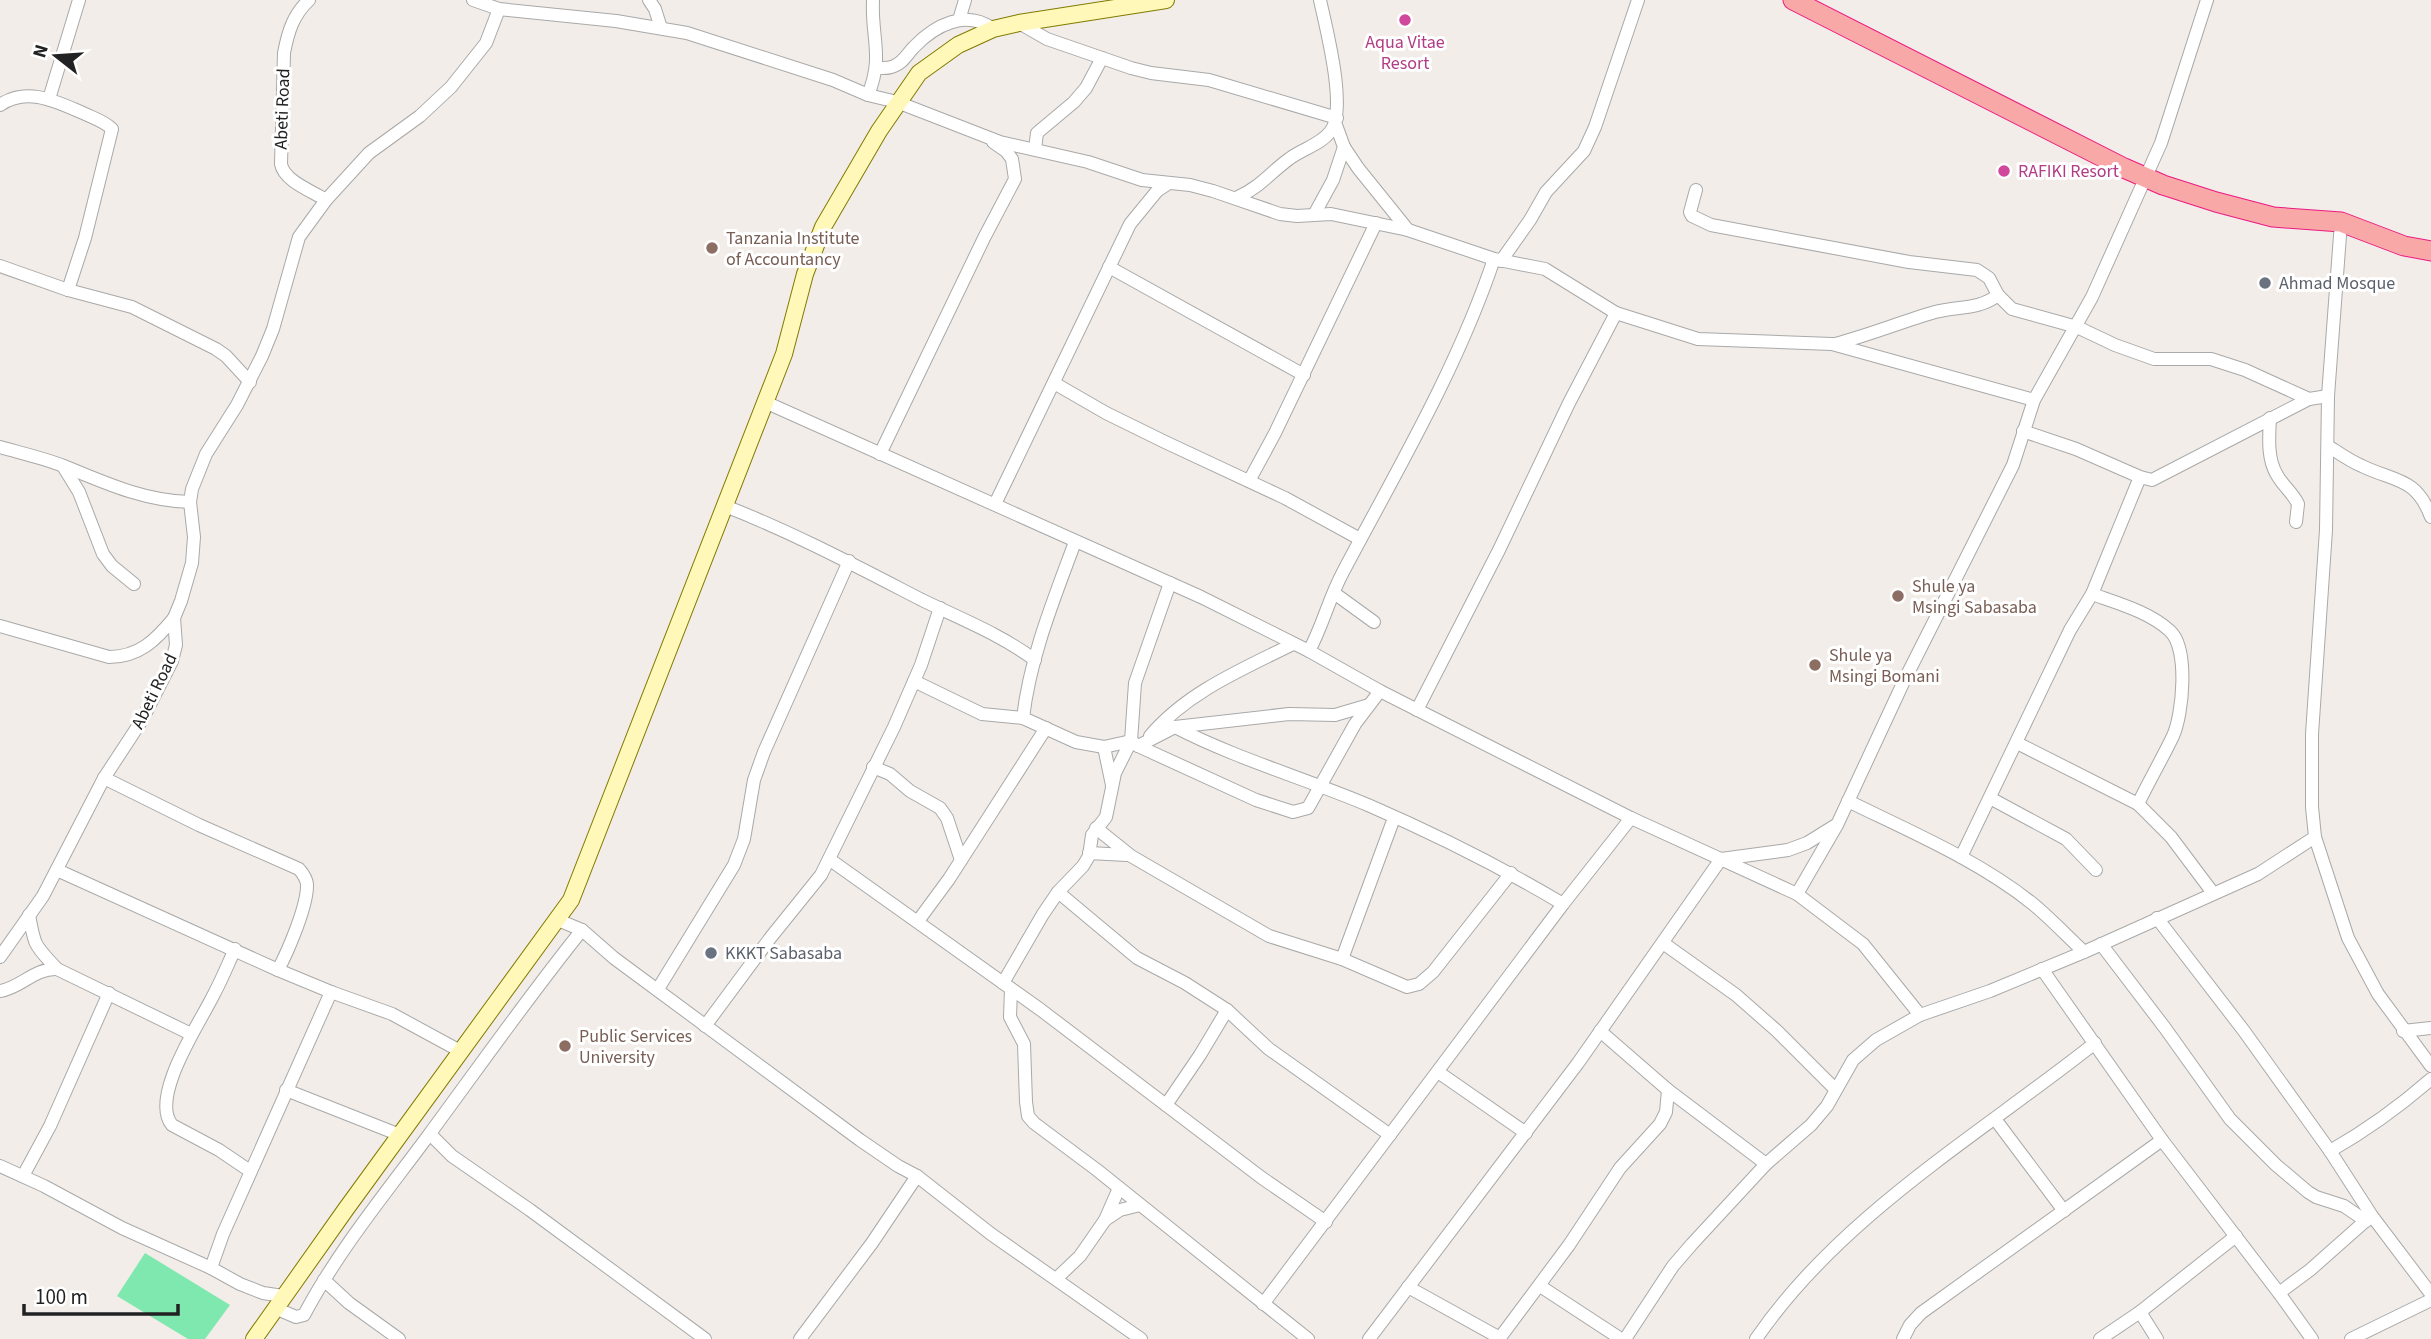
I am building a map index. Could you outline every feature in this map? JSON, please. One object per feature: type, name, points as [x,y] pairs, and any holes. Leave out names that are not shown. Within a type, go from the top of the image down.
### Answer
[{"type":"highway","points":[[1793,0],[2146,177],[2216,202],[2273,216],[2340,222],[2404,246],[2431,251]]},
{"type":"main road","points":[[254,1339],[558,920],[578,888],[784,354],[805,274],[820,234],[897,102],[919,73],[939,57],[993,29],[1162,0]]},
{"type":"street","points":[[49,99],[79,0]]},
{"type":"street","name":"Abeti Road","points":[[309,0],[293,21],[284,53],[281,169],[289,178],[326,200]]},
{"type":"street","points":[[473,0],[499,9],[543,12],[661,28],[712,40],[833,80],[868,95],[897,102],[1000,142],[1035,149],[1142,180],[1190,185],[1238,197],[1280,214],[1309,216],[1314,213],[1333,180],[1344,147]]},
{"type":"street","points":[[526,0],[543,12]]},
{"type":"street","points":[[649,0],[661,28]]},
{"type":"street","points":[[868,95],[877,68],[873,0]]},
{"type":"street","points":[[959,20],[965,0]]},
{"type":"street","points":[[1320,0],[1334,71],[1336,122],[1344,147],[1408,230]]},
{"type":"street","points":[[1309,651],[1334,593],[1411,445],[1498,260],[1546,192],[1584,151],[1599,116],[1638,0]]},
{"type":"street","points":[[1797,894],[1837,825],[1904,681],[2013,465],[2022,430],[2034,400],[2077,327],[2146,177],[2180,89],[2207,0]]},
{"type":"street","name":"Abeti Road","points":[[0,957],[57,870],[104,778],[142,720],[172,661],[176,645],[174,618],[192,563],[192,489],[206,454],[250,382],[273,329],[299,237],[326,200],[369,153],[437,103],[452,87],[486,43],[499,9]]},
{"type":"street","points":[[877,68],[895,66],[939,27],[959,20],[980,20],[993,29]]},
{"type":"street","points":[[1019,23],[1047,40],[1102,58],[1151,73],[1209,80],[1336,122]]},
{"type":"street","points":[[1035,149],[1037,133],[1074,102],[1086,88],[1102,58]]},
{"type":"street","points":[[0,105],[13,99],[49,99],[104,122],[111,129],[85,238],[68,290]]},
{"type":"street","points":[[1238,197],[1258,187],[1287,160],[1328,135],[1336,122]]},
{"type":"street","points":[[880,454],[984,237],[1015,179],[1012,159],[1006,151],[979,132]]},
{"type":"street","points":[[995,504],[1130,224],[1157,191],[1169,183]]},
{"type":"street","points":[[1696,190],[1690,212],[1692,216],[1711,225],[1909,262],[1978,270],[1989,278],[2004,304],[2012,309],[2077,327],[2154,359],[2211,359],[2226,363],[2309,398]]},
{"type":"street","points":[[1314,213],[1408,230],[1498,260],[1531,264],[1545,269],[1616,313],[1698,339],[1832,344],[2034,400]]},
{"type":"street","points":[[2340,222],[2328,396],[2326,530],[2312,734],[2315,837],[2348,938],[2378,993],[2431,1066]]},
{"type":"street","points":[[1248,481],[1304,375],[1376,223]]},
{"type":"street","points":[[0,266],[68,290],[147,313],[216,349],[250,382]]},
{"type":"street","points":[[1109,267],[1304,375]]},
{"type":"street","points":[[1832,344],[1935,312],[1982,305],[1998,295]]},
{"type":"street","points":[[1417,710],[1616,313]]},
{"type":"street","points":[[1054,383],[1106,413],[1292,502],[1360,540]]},
{"type":"street","points":[[2022,430],[2152,480],[2309,398],[2328,396]]},
{"type":"street","points":[[765,402],[1170,583],[1309,651],[1380,691],[1630,818],[1797,894],[1863,944],[1920,1015]]},
{"type":"street","points":[[2270,418],[2273,465],[2298,504],[2296,523]]},
{"type":"street","points":[[2328,446],[2361,466],[2412,485],[2421,495],[2431,517]]},
{"type":"street","points":[[0,447],[146,496],[190,502]]},
{"type":"street","points":[[63,466],[79,492],[103,554],[111,566],[134,584]]},
{"type":"street","points":[[1961,857],[2070,630],[2092,594],[2140,477]]},
{"type":"street","points":[[724,506],[849,561],[994,634],[1035,660]]},
{"type":"street","points":[[1023,718],[1035,660],[1055,593],[1075,542]]},
{"type":"street","points":[[658,989],[734,865],[744,839],[754,780],[764,752],[849,561]]},
{"type":"street","points":[[1138,743],[1135,682],[1170,583]]},
{"type":"street","points":[[1334,593],[1374,622]]},
{"type":"street","points":[[2092,594],[2154,621],[2170,631],[2180,648],[2182,671],[2178,720],[2174,735],[2138,804]]},
{"type":"street","points":[[705,1026],[821,875],[914,681],[940,608]]},
{"type":"street","points":[[0,626],[109,657],[124,657],[147,645],[174,618]]},
{"type":"street","points":[[1293,644],[1220,681],[1180,706],[1138,743],[1115,774],[1106,817],[1091,835],[1089,853],[1083,866],[1058,892],[1043,914],[1007,986],[1010,1017],[1024,1044],[1028,1116],[1308,1339]]},
{"type":"street","points":[[914,681],[982,714],[1023,718],[1066,739],[1104,747],[1138,743],[1175,727],[1289,714],[1335,715],[1369,705]]},
{"type":"street","points":[[1138,743],[1256,800],[1293,812],[1308,808],[1345,741],[1380,691]]},
{"type":"street","points":[[1175,727],[1261,766],[1371,806],[1511,873],[1563,904]]},
{"type":"street","points":[[918,921],[961,860],[1046,728]]},
{"type":"street","points":[[2017,743],[2138,804],[2171,837],[2213,893]]},
{"type":"street","points":[[1104,747],[1112,785]]},
{"type":"street","points":[[873,767],[890,774],[910,791],[940,808],[947,818],[961,860]]},
{"type":"street","points":[[104,778],[198,825],[299,869],[305,876],[307,885],[296,931],[278,970]]},
{"type":"street","points":[[1990,799],[2066,839],[2096,870]]},
{"type":"street","points":[[1849,801],[1961,857],[2033,904],[2084,952]]},
{"type":"street","points":[[1342,959],[1394,818]]},
{"type":"street","points":[[1263,1304],[1630,818]]},
{"type":"street","points":[[1368,1339],[1526,1133],[1721,859],[1788,850],[1807,843],[1837,825]]},
{"type":"street","points":[[1096,828],[1131,856],[1255,929],[1286,942],[1342,959],[1407,987],[1419,984],[1433,972],[1511,873]]},
{"type":"street","points":[[1540,1286],[1623,1339],[1674,1266],[1766,1164],[1811,1125],[1862,1050],[1920,1015],[1990,991],[2084,952],[2258,874],[2315,837]]},
{"type":"street","points":[[1089,853],[1131,856]]},
{"type":"street","points":[[829,859],[1007,986],[1262,1178],[1326,1222]]},
{"type":"street","points":[[57,870],[278,970],[392,1014],[461,1052]]},
{"type":"street","points":[[1058,892],[1137,958],[1227,1010],[1269,1049],[1390,1135]]},
{"type":"street","points":[[29,915],[33,940],[38,950],[57,969],[191,1034]]},
{"type":"street","points":[[2157,918],[2244,1031],[2330,1151],[2369,1219],[2431,1294]]},
{"type":"street","points":[[558,920],[582,930],[614,958],[860,1140],[917,1176],[991,1234],[1141,1339]]},
{"type":"street","points":[[0,1166],[23,1175],[122,1228],[263,1293],[301,1318],[324,1280],[582,930]]},
{"type":"street","points":[[1663,943],[1736,995],[1777,1031],[1835,1089]]},
{"type":"street","points":[[2101,944],[2174,1039],[2230,1119],[2276,1166],[2308,1192],[2369,1219]]},
{"type":"street","points":[[235,949],[175,1069],[166,1109],[167,1119],[172,1125],[219,1150],[250,1171]]},
{"type":"street","points":[[0,991],[10,989],[41,970],[57,969]]},
{"type":"street","points":[[2042,969],[2162,1140],[2312,1339]]},
{"type":"street","points":[[211,1268],[250,1171],[331,992]]},
{"type":"street","points":[[23,1175],[50,1126],[109,993]]},
{"type":"street","points":[[1166,1105],[1227,1010]]},
{"type":"street","points":[[2403,1031],[2431,1028]]},
{"type":"street","points":[[1600,1031],[1668,1090],[1766,1164]]},
{"type":"street","points":[[1756,1339],[1793,1289],[1821,1261],[1930,1166],[2095,1043]]},
{"type":"street","points":[[1438,1072],[1526,1133]]},
{"type":"street","points":[[2330,1151],[2395,1110],[2431,1079]]},
{"type":"street","points":[[286,1090],[400,1135]]},
{"type":"street","points":[[1408,1287],[1499,1339],[1540,1286],[1620,1168],[1660,1124],[1666,1112],[1668,1090]]},
{"type":"street","points":[[1995,1119],[2064,1211]]},
{"type":"street","points":[[430,1134],[452,1156],[705,1339]]},
{"type":"street","points":[[1903,1339],[1910,1325],[1921,1313],[2162,1140]]},
{"type":"street","points":[[800,1339],[872,1243],[917,1176]]},
{"type":"street","points":[[1057,1278],[1080,1255],[1105,1220],[1119,1188]]},
{"type":"street","points":[[1105,1220],[1120,1210],[1140,1205]]},
{"type":"street","points":[[2279,1293],[2369,1219]]},
{"type":"street","points":[[2100,1339],[2140,1312],[2236,1236]]},
{"type":"street","points":[[324,1280],[349,1303],[399,1339]]},
{"type":"street","points":[[2351,1339],[2431,1300]]},
{"type":"street","points":[[2140,1312],[2157,1339]]},
{"type":"green space","points":[[145,1253],[230,1305],[205,1339],[188,1339],[117,1296]]},
{"type":"place","name":"Aqua Vitae Resort","points":[[1405,20]]},
{"type":"place","name":"RAFIKI Resort","points":[[2004,171]]},
{"type":"place","name":"Tanzania Institute of Accountancy","points":[[712,248]]},
{"type":"place","name":"Ahmad Mosque","points":[[2265,283]]},
{"type":"place","name":"Shule ya Msingi Sabasaba","points":[[1898,596]]},
{"type":"place","name":"Shule ya Msingi Bomani","points":[[1815,665]]},
{"type":"place","name":"KKKT Sabasaba","points":[[711,953]]},
{"type":"place","name":"Public Services University","points":[[565,1046]]}]
